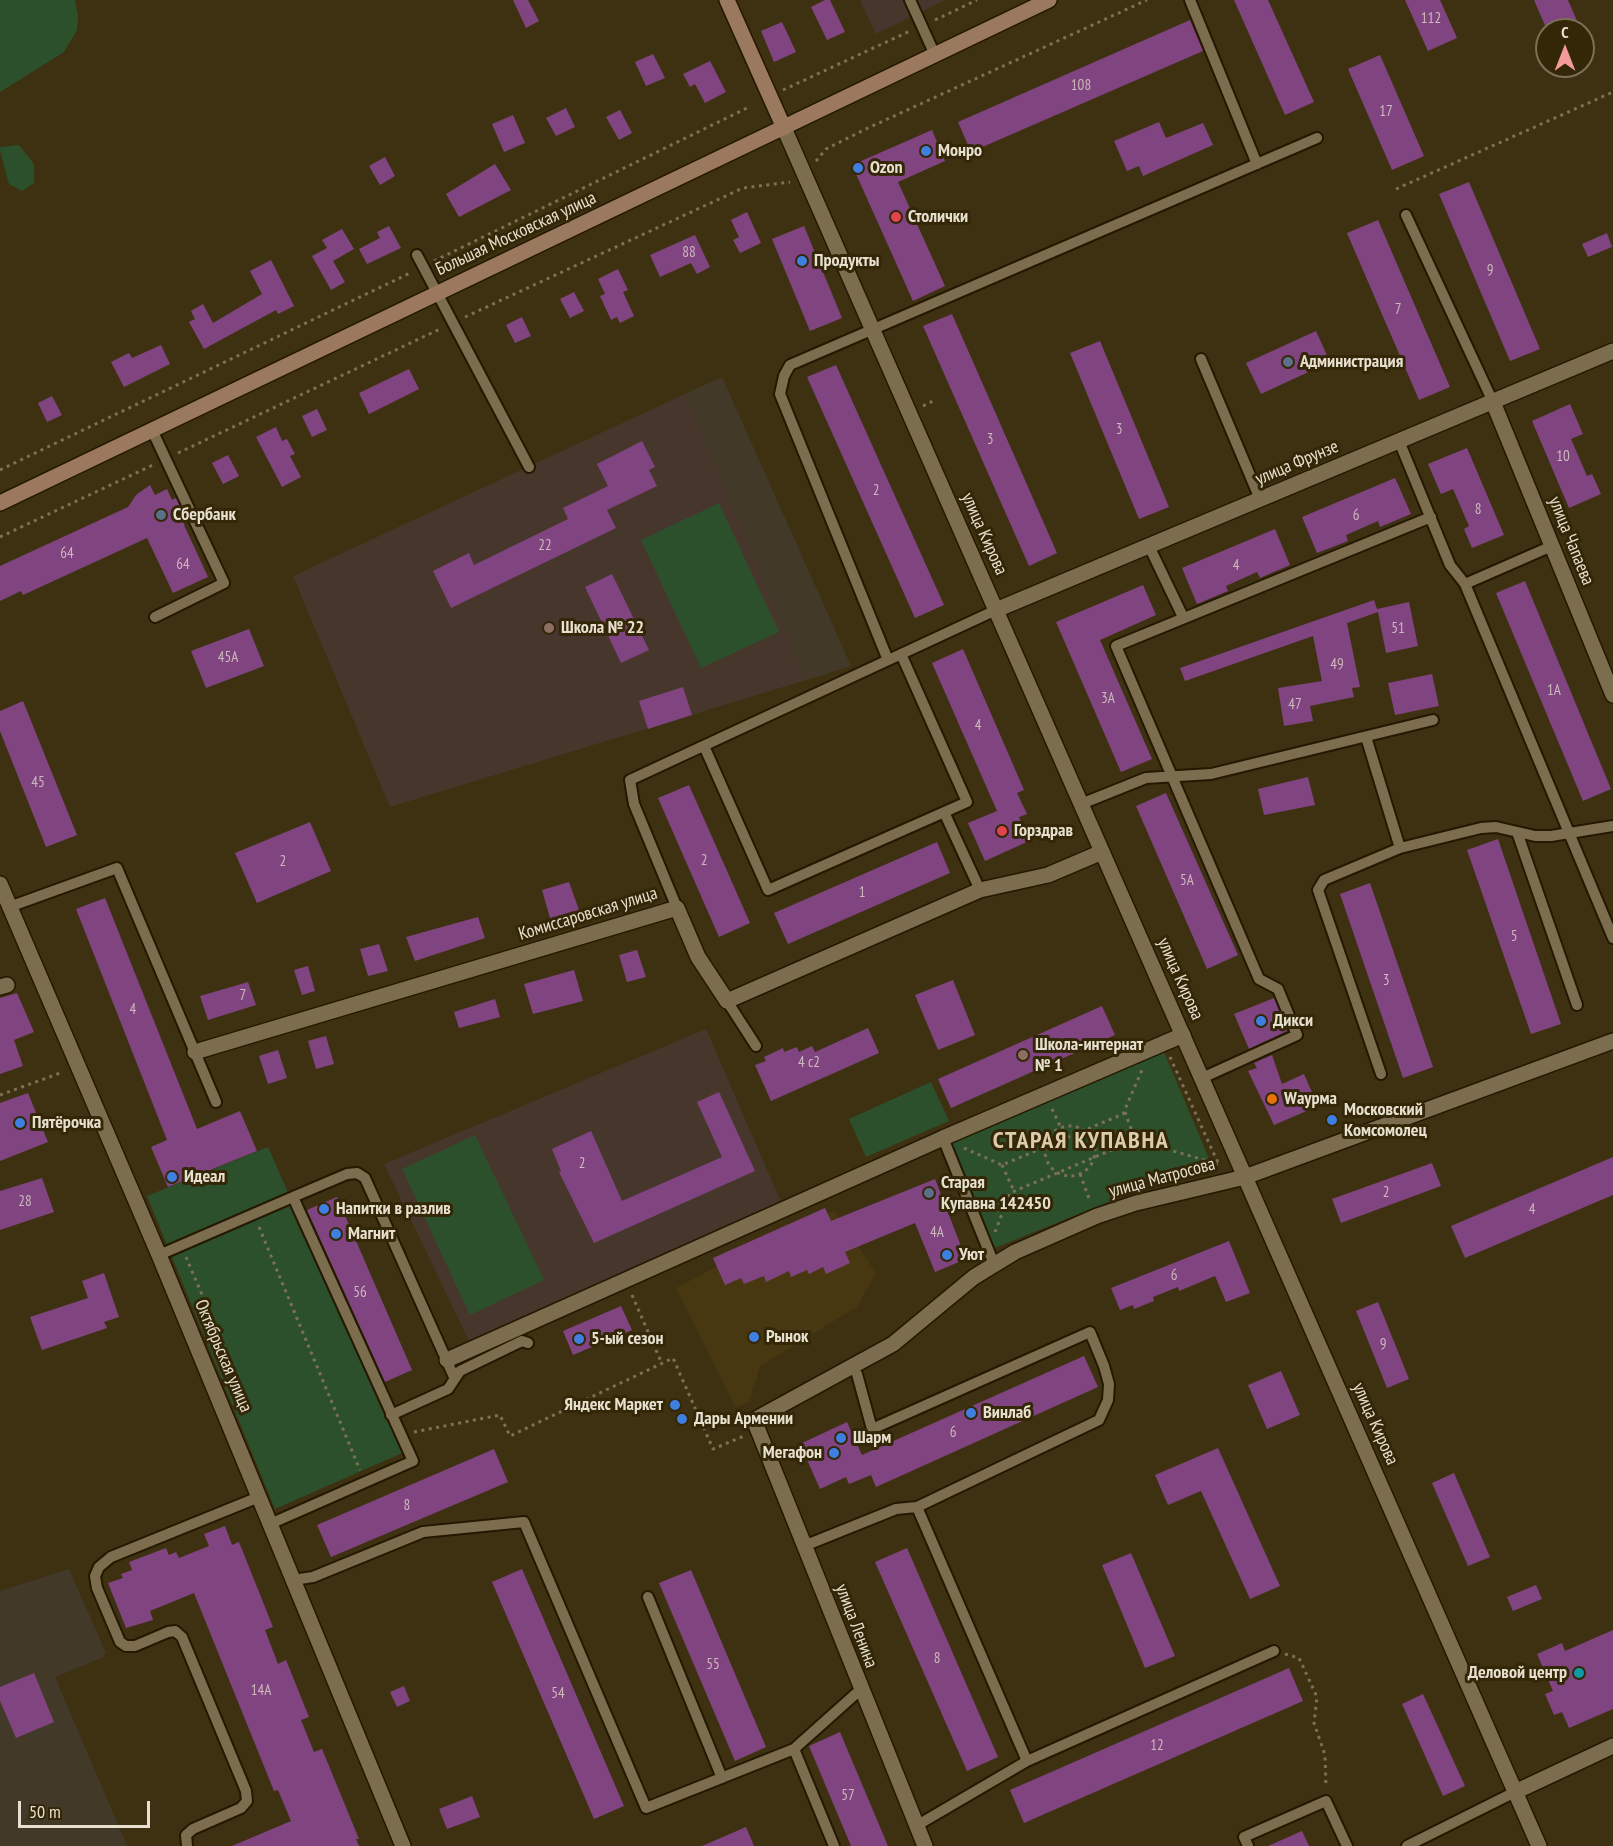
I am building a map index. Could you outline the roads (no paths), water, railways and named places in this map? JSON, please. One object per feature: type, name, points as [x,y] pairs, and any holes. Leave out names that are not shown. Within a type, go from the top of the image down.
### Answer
[{"type":"main road","points":[[727,0],[784,128]]},
{"type":"main road","name":"Большая Московская улица","points":[[0,504],[1049,0]]},
{"type":"street","name":"улица Кирова","points":[[784,128],[875,330],[1539,1846]]},
{"type":"street","name":"улица Фрунзе","points":[[996,610],[1613,351]]},
{"type":"street","name":"улица Чапаева","points":[[1493,402],[1613,695]]},
{"type":"street","points":[[727,1000],[980,890],[1048,875],[1102,852]]},
{"type":"street","name":"Октябрьская улица","points":[[0,884],[159,1255],[403,1846]]},
{"type":"street","name":"Комиссаровская улица","points":[[195,1052],[677,908],[698,957],[727,1000]]},
{"type":"street","points":[[447,1360],[943,1138],[1183,1035]]},
{"type":"street","name":"улица Матросова","points":[[756,1425],[893,1344],[954,1293],[991,1257],[1136,1203],[1245,1176],[1613,1041]]},
{"type":"street","name":"улица Ленина","points":[[756,1425],[860,1690],[925,1846]]},
{"type":"street","points":[[1515,1792],[1613,1746]]},
{"type":"lane","points":[[910,0],[935,55]]},
{"type":"lane","points":[[1190,0],[1257,164]]},
{"type":"lane","points":[[888,660],[780,394],[784,376],[790,365],[1317,138]]},
{"type":"lane","points":[[1406,215],[1493,402]]},
{"type":"lane","points":[[417,255],[529,467]]},
{"type":"lane","points":[[1201,359],[1260,500]]},
{"type":"lane","points":[[152,430],[224,583],[155,617]]},
{"type":"lane","points":[[1399,441],[1450,565],[1465,584],[1613,938]]},
{"type":"lane","points":[[1202,1078],[1298,1035],[1278,989],[1259,978],[1116,646],[1431,517]]},
{"type":"lane","points":[[1149,546],[1183,617]]},
{"type":"lane","points":[[1465,584],[1552,546]]},
{"type":"lane","points":[[677,908],[633,804],[630,780],[996,610]]},
{"type":"lane","points":[[704,746],[768,890],[967,802],[901,654]]},
{"type":"lane","points":[[1081,804],[1134,781],[1211,774],[1433,720]]},
{"type":"lane","points":[[1366,736],[1400,848]]},
{"type":"lane","points":[[944,812],[980,890]]},
{"type":"lane","points":[[1381,1074],[1318,890],[1324,880],[1400,848],[1481,828],[1496,827],[1535,836],[1613,826]]},
{"type":"lane","points":[[1517,832],[1577,1005]]},
{"type":"lane","points":[[9,907],[117,868],[216,1102]]},
{"type":"lane","points":[[727,1000],[756,1046]]},
{"type":"lane","points":[[943,1138],[991,1257]]},
{"type":"lane","points":[[159,1255],[347,1174],[357,1173],[364,1178],[454,1377]]},
{"type":"lane","points":[[270,1524],[413,1461],[292,1197]]},
{"type":"lane","points":[[804,1546],[896,1509],[917,1506],[1099,1420],[1108,1400],[1109,1384],[1090,1332],[872,1429],[857,1374]]},
{"type":"lane","points":[[392,1415],[448,1389],[460,1371],[522,1341],[528,1343]]},
{"type":"lane","points":[[187,1846],[186,1835],[193,1829],[241,1808],[247,1801],[246,1791],[182,1637],[175,1632],[168,1632],[135,1646],[126,1646],[120,1642],[97,1588],[95,1576],[99,1567],[111,1557],[259,1497]]},
{"type":"lane","points":[[917,1506],[1027,1761]]},
{"type":"lane","points":[[293,1580],[313,1577],[423,1532],[524,1522],[646,1808],[794,1749],[860,1690]]},
{"type":"lane","points":[[648,1597],[722,1778]]},
{"type":"lane","points":[[916,1826],[1027,1761],[1274,1651]]},
{"type":"lane","points":[[794,1749],[834,1846]]},
{"type":"lane","points":[[1407,1846],[1515,1792]]},
{"type":"lane","points":[[1248,1846],[1244,1837],[1326,1801],[1347,1846]]},
{"type":"place","name":"Монро","points":[[926,151]]},
{"type":"place","name":"Ozon","points":[[858,168]]},
{"type":"place","name":"Столички","points":[[896,217]]},
{"type":"place","name":"Продукты","points":[[802,261]]},
{"type":"place","name":"Администрация","points":[[1288,362]]},
{"type":"place","name":"Сбербанк","points":[[161,515]]},
{"type":"place","name":"Школа № 22","points":[[549,628]]},
{"type":"place","name":"Горздрав","points":[[1002,831]]},
{"type":"place","name":"Дикси","points":[[1261,1021]]},
{"type":"place","name":"Школа-интернат № 1","points":[[1023,1055]]},
{"type":"place","name":"Wаурма","points":[[1272,1099]]},
{"type":"place","name":"Московский Комсомолец","points":[[1332,1120]]},
{"type":"place","name":"Пятёрочка","points":[[20,1123]]},
{"type":"place","name":"Идеал","points":[[172,1177]]},
{"type":"place","name":"Старая Купавна 142450","points":[[929,1193]]},
{"type":"place","name":"Напитки в разлив","points":[[324,1209]]},
{"type":"place","name":"Магнит","points":[[336,1234]]},
{"type":"place","name":"Уют","points":[[947,1255]]},
{"type":"place","name":"Рынок","points":[[754,1337]]},
{"type":"place","name":"5-ый сезон","points":[[579,1339]]},
{"type":"place","name":"Яндекс Маркет","points":[[675,1405]]},
{"type":"place","name":"Винлаб","points":[[971,1413]]},
{"type":"place","name":"Дары Армении","points":[[682,1419]]},
{"type":"place","name":"Шарм","points":[[841,1438]]},
{"type":"place","name":"Мегафон","points":[[834,1453]]},
{"type":"place","name":"Деловой центр","points":[[1579,1673]]},
{"type":"district","name":"СТАРАЯ КУПАВНА","points":[[1081,1141]]}]
